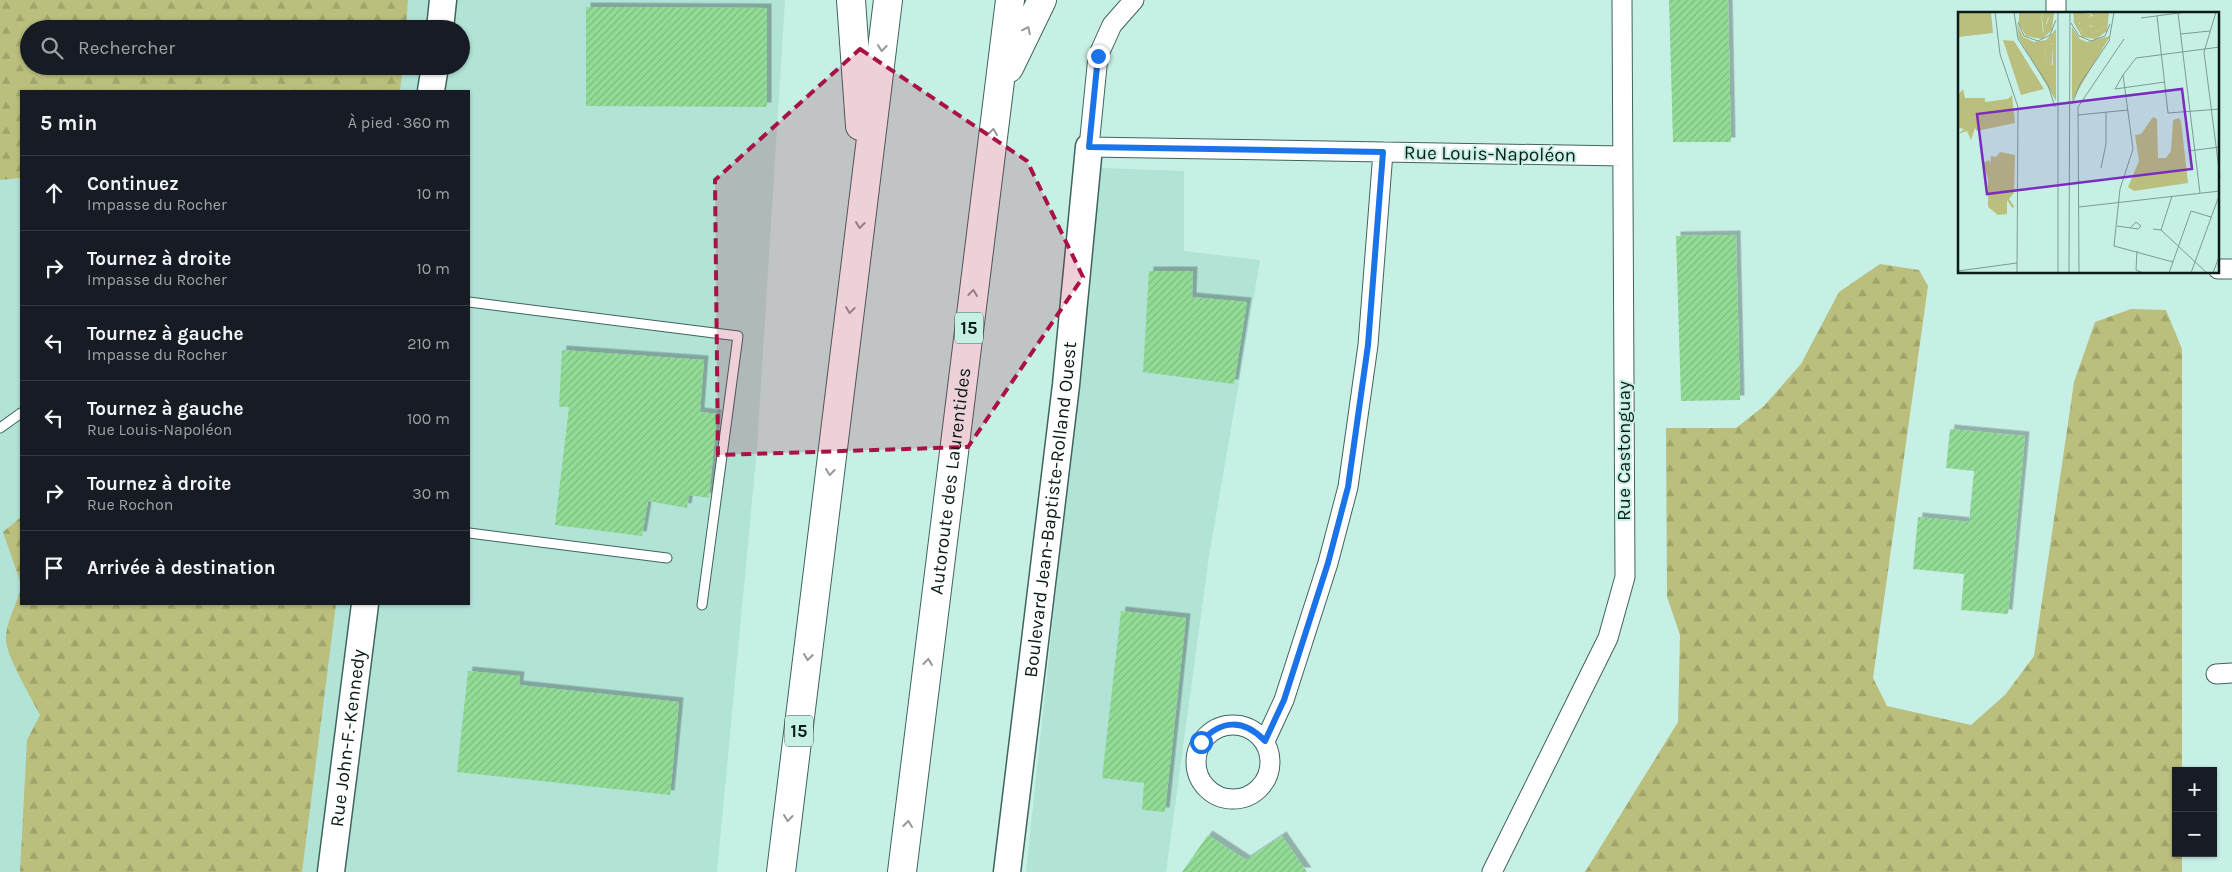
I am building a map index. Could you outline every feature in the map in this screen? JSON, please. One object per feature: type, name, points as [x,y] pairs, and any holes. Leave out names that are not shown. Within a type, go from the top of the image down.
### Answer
[{"type":"highway","points":[[851,0],[864,188]]},
{"type":"highway","name":"15","points":[[781,872],[888,0]]},
{"type":"highway","name":"Autoroute des Laurentides","points":[[902,872],[1010,0]]},
{"type":"highway","points":[[998,89],[1042,0]]},
{"type":"street","points":[[441,20],[443,0]]},
{"type":"street","points":[[1089,147],[1098,56],[1112,24],[1134,0]]},
{"type":"street","name":"Rue Castonguay","points":[[1492,872],[1608,638],[1625,577],[1622,0]]},
{"type":"street","points":[[432,90],[434,75]]},
{"type":"street","name":"Rue Louis-Napoléon","points":[[1089,147],[1622,156]]},
{"type":"street","name":"Boulevard Jean-Baptiste-Rolland Ouest","points":[[1007,872],[1066,385],[1089,147]]},
{"type":"street","points":[[1265,741],[1256,732],[1245,726],[1233,724],[1215,730],[1201,742],[1196,754],[1199,779],[1207,789],[1217,796],[1235,799],[1252,795],[1262,787],[1268,776],[1271,764],[1270,752],[1265,741],[1284,700],[1328,563],[1348,487],[1368,345],[1383,152]]},
{"type":"street","name":"Rue John-F.-Kennedy","points":[[331,872],[365,605]]},
{"type":"lane","points":[[470,302],[738,336],[702,605]]},
{"type":"lane","points":[[0,428],[20,414]]},
{"type":"lane","points":[[470,533],[667,558]]},
{"type":"highlighted area","points":[[860,49],[1027,161],[1083,277],[968,447],[718,455],[715,180]]},
{"type":"shaded area","points":[[0,0],[785,0],[757,448],[717,872],[0,872]]},
{"type":"shaded area","points":[[1101,168],[1184,171],[1184,251],[1260,260],[1209,556],[1166,872],[1026,872]]},
{"type":"green space","points":[[0,0],[408,0],[407,20],[20,20],[20,75],[402,75],[400,90],[20,90],[20,178],[0,180]]},
{"type":"green space","points":[[1880,264],[1919,270],[1928,286],[1873,678],[1887,706],[1971,725],[2005,695],[2034,656],[2074,382],[2095,322],[2131,309],[2166,310],[2182,349],[2182,767],[2172,767],[2172,857],[2182,857],[2182,872],[1585,872],[1678,722],[1680,635],[1667,597],[1666,428],[1736,428],[1764,406],[1801,364],[1839,292]]},
{"type":"green space","points":[[20,518],[20,581],[3,532]]},
{"type":"green space","points":[[20,592],[20,605],[336,605],[302,872],[20,872],[27,740],[40,715],[7,648],[6,635]]},
{"type":"building","points":[[1669,0],[1728,0],[1731,142],[1673,142]]},
{"type":"building","points":[[586,7],[767,8],[767,107],[586,106]]},
{"type":"building","points":[[1736,235],[1740,400],[1681,401],[1676,236]]},
{"type":"building","points":[[1149,271],[1193,271],[1192,297],[1247,302],[1234,384],[1143,372]]},
{"type":"building","points":[[562,350],[704,360],[700,412],[717,414],[709,498],[689,495],[687,508],[648,501],[642,536],[555,525],[569,407],[559,407]]},
{"type":"building","points":[[1950,429],[2025,436],[2008,614],[1961,610],[1964,574],[1913,569],[1918,517],[1969,522],[1974,471],[1946,468]]},
{"type":"building","points":[[1121,611],[1186,618],[1165,812],[1142,810],[1144,783],[1102,778]]},
{"type":"building","points":[[468,671],[520,676],[519,685],[679,702],[670,795],[457,772]]},
{"type":"building","points":[[1208,835],[1246,860],[1282,836],[1307,872],[1182,872]]},
{"type":"route","points":[[1098,56],[1089,147],[1383,152],[1368,345],[1348,487],[1328,563],[1284,700],[1265,741],[1256,732],[1245,726],[1233,724],[1220,726],[1209,733],[1201,742]]}]
